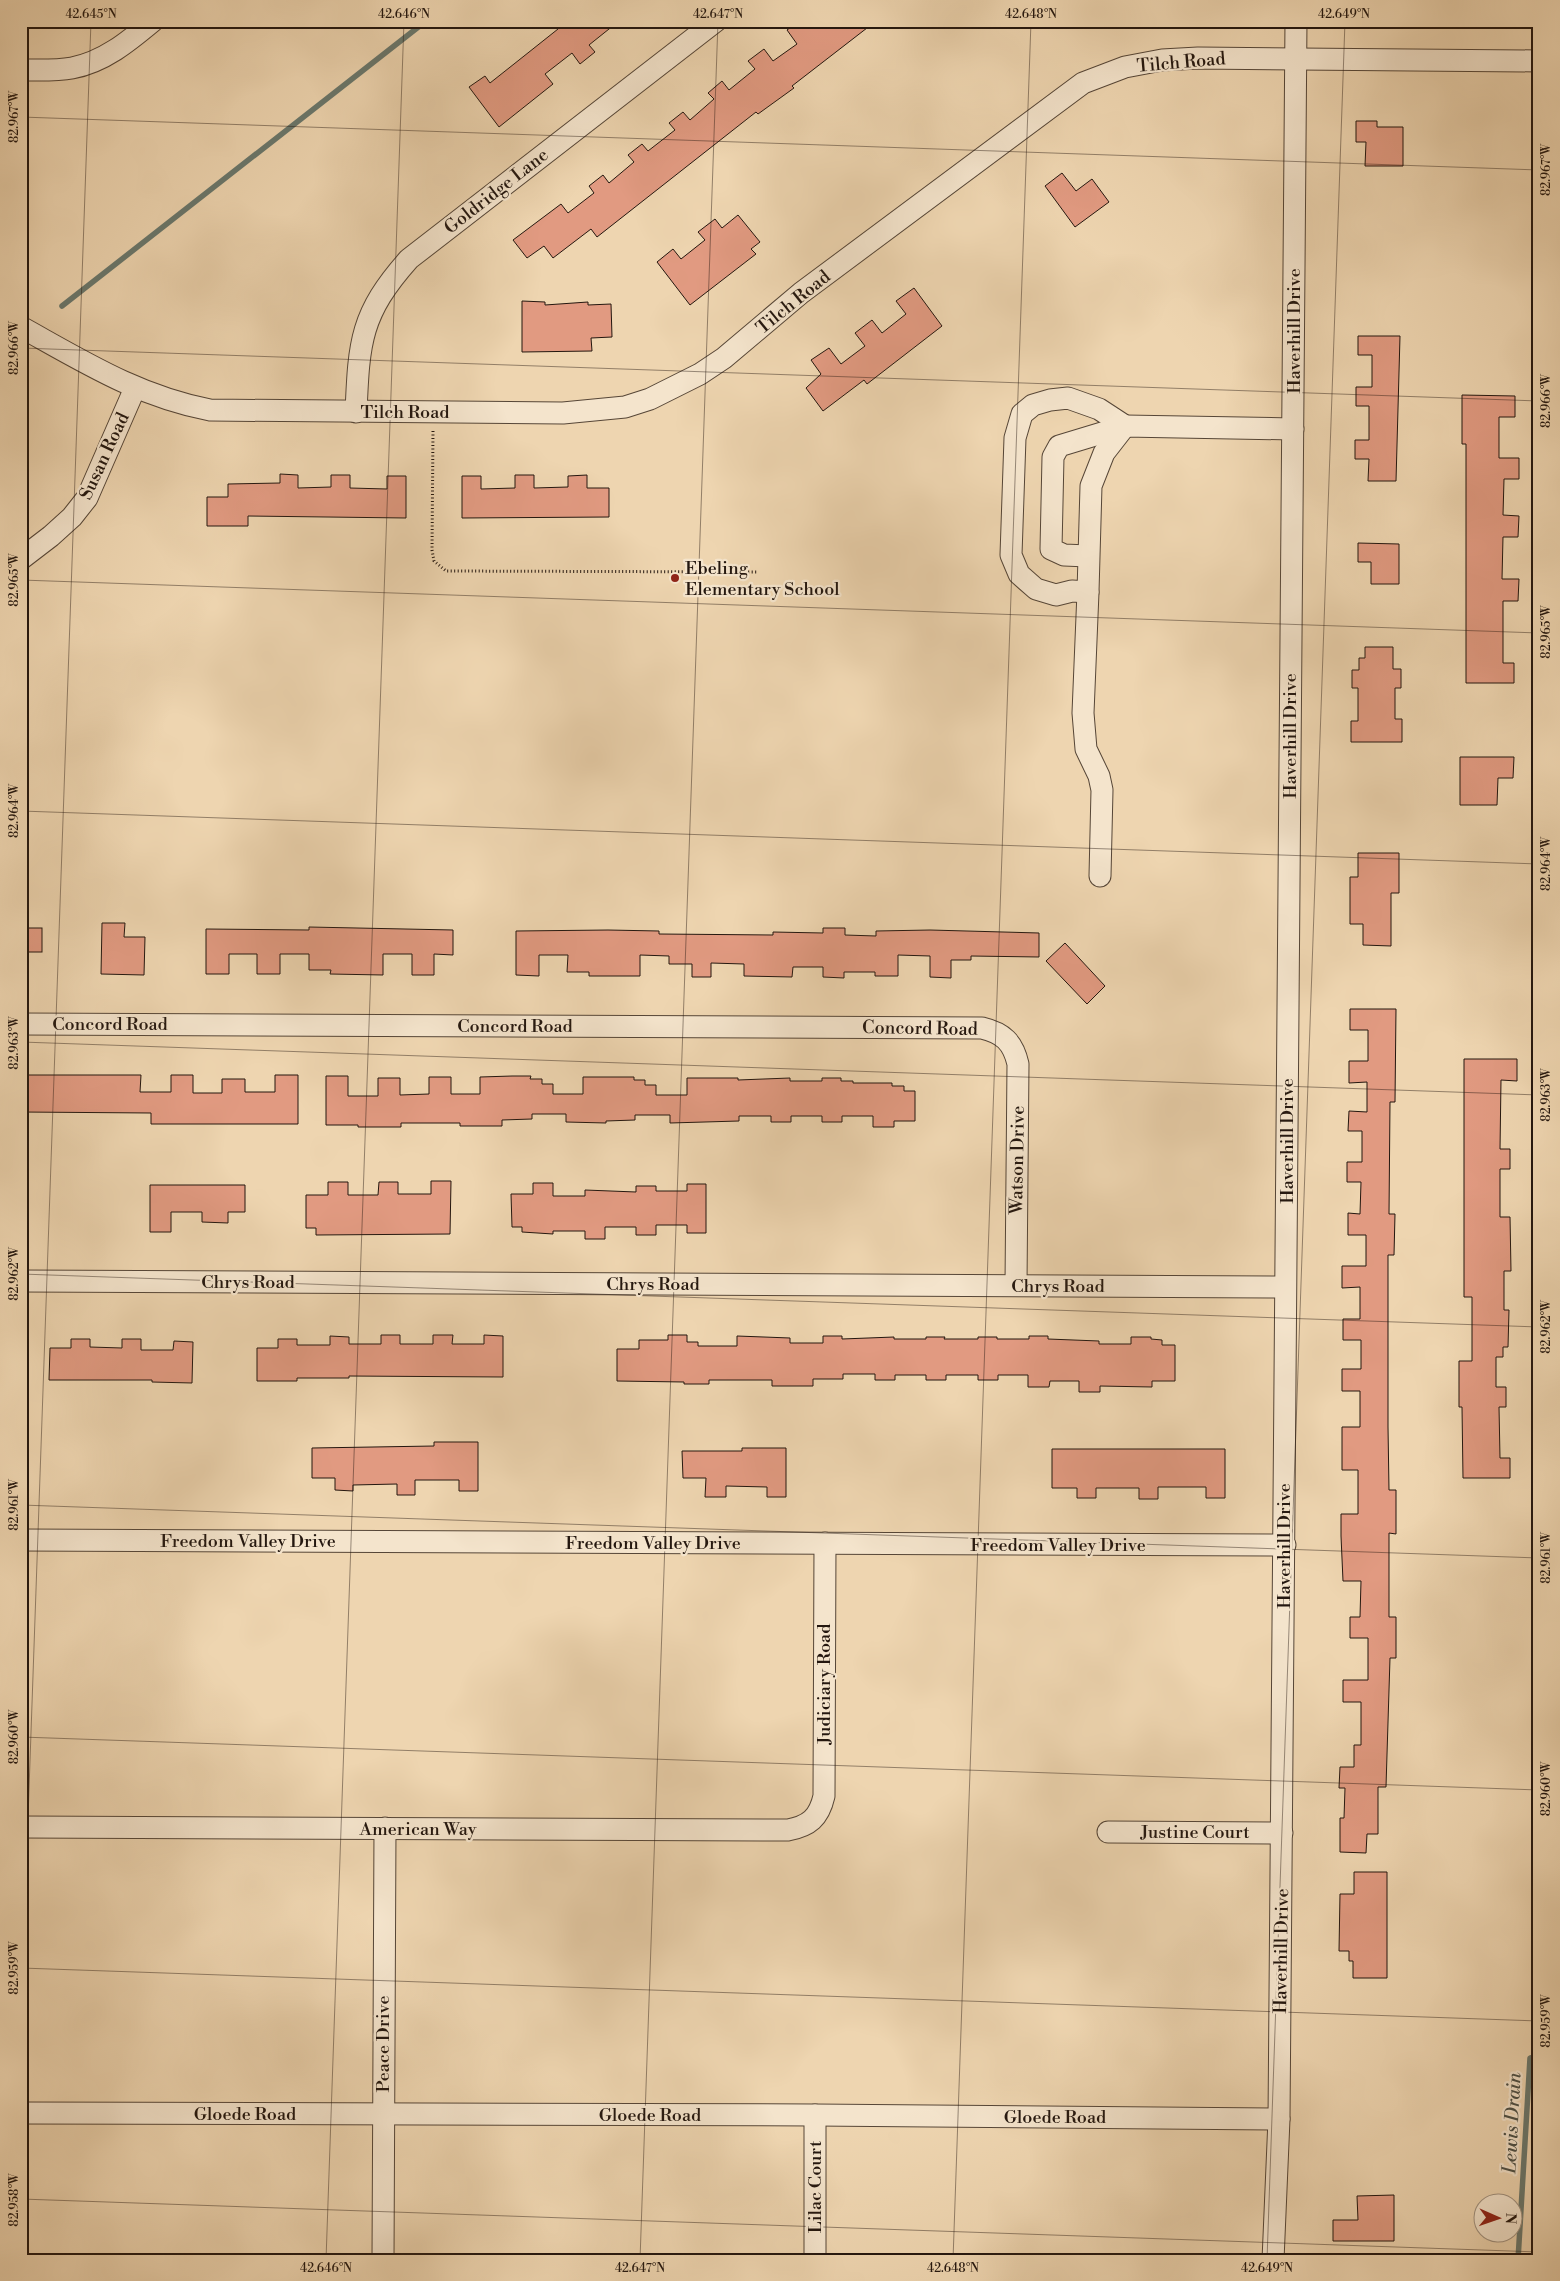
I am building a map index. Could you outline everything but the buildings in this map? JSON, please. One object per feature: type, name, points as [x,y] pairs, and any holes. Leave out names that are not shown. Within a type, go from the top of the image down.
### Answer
[{"type":"street","points":[[21,70],[72,68],[100,59],[128,42],[153,21]]},
{"type":"street","name":"Goldridge Lane","points":[[356,412],[359,351],[365,326],[389,281],[409,259],[716,21]]},
{"type":"street","name":"Haverhill Drive","points":[[1272,2260],[1279,2119],[1296,21]]},
{"type":"street","name":"Tilch Road","points":[[21,327],[135,388],[180,404],[210,410],[563,414],[625,407],[650,399],[700,374],[724,358],[801,293],[1083,83],[1125,67],[1162,60],[1198,58],[1539,61]]},
{"type":"street","name":"Susan Road","points":[[21,559],[72,517],[87,498],[135,388]]},
{"type":"street","points":[[1088,592],[1072,591],[1056,595],[1036,589],[1018,574],[1011,555],[1015,438],[1022,414],[1033,405],[1050,400],[1068,398],[1099,409],[1125,426]]},
{"type":"street","points":[[1088,556],[1064,555],[1051,548],[1053,457],[1059,446],[1125,426],[1293,429]]},
{"type":"street","points":[[1100,876],[1102,790],[1099,776],[1086,749],[1083,713],[1091,486],[1104,453],[1125,426]]},
{"type":"street","name":"Concord Road","points":[[21,1024],[982,1028],[996,1031],[1007,1038]]},
{"type":"street","name":"Watson Drive","points":[[1007,1038],[1015,1049],[1018,1064],[1016,1285]]},
{"type":"street","name":"Chrys Road","points":[[21,1281],[1286,1287]]},
{"type":"street","name":"Freedom Valley Drive","points":[[21,1540],[1285,1545]]},
{"type":"street","name":"Judiciary Road","points":[[813,1821],[821,1808],[824,1796],[825,1543]]},
{"type":"street","name":"American Way","points":[[21,1827],[788,1830],[801,1827],[813,1821]]},
{"type":"street","name":"Peace Drive","points":[[383,2260],[384,1828]]},
{"type":"street","name":"Justine Court","points":[[1108,1832],[1282,1833]]},
{"type":"street","name":"Gloede Road","points":[[21,2113],[815,2115],[1279,2119]]},
{"type":"street","name":"Lilac Court","points":[[815,2115],[815,2260]]},
{"type":"path","points":[[433,428],[432,550],[434,561],[446,571],[757,572]]},
{"type":"waterway","points":[[62,306],[426,21]]},
{"type":"waterway","name":"Lewis Drain","points":[[1518,2260],[1530,2058],[1539,2055]]},
{"type":"place","name":"Ebeling Elementary School","points":[[675,578]]}]
